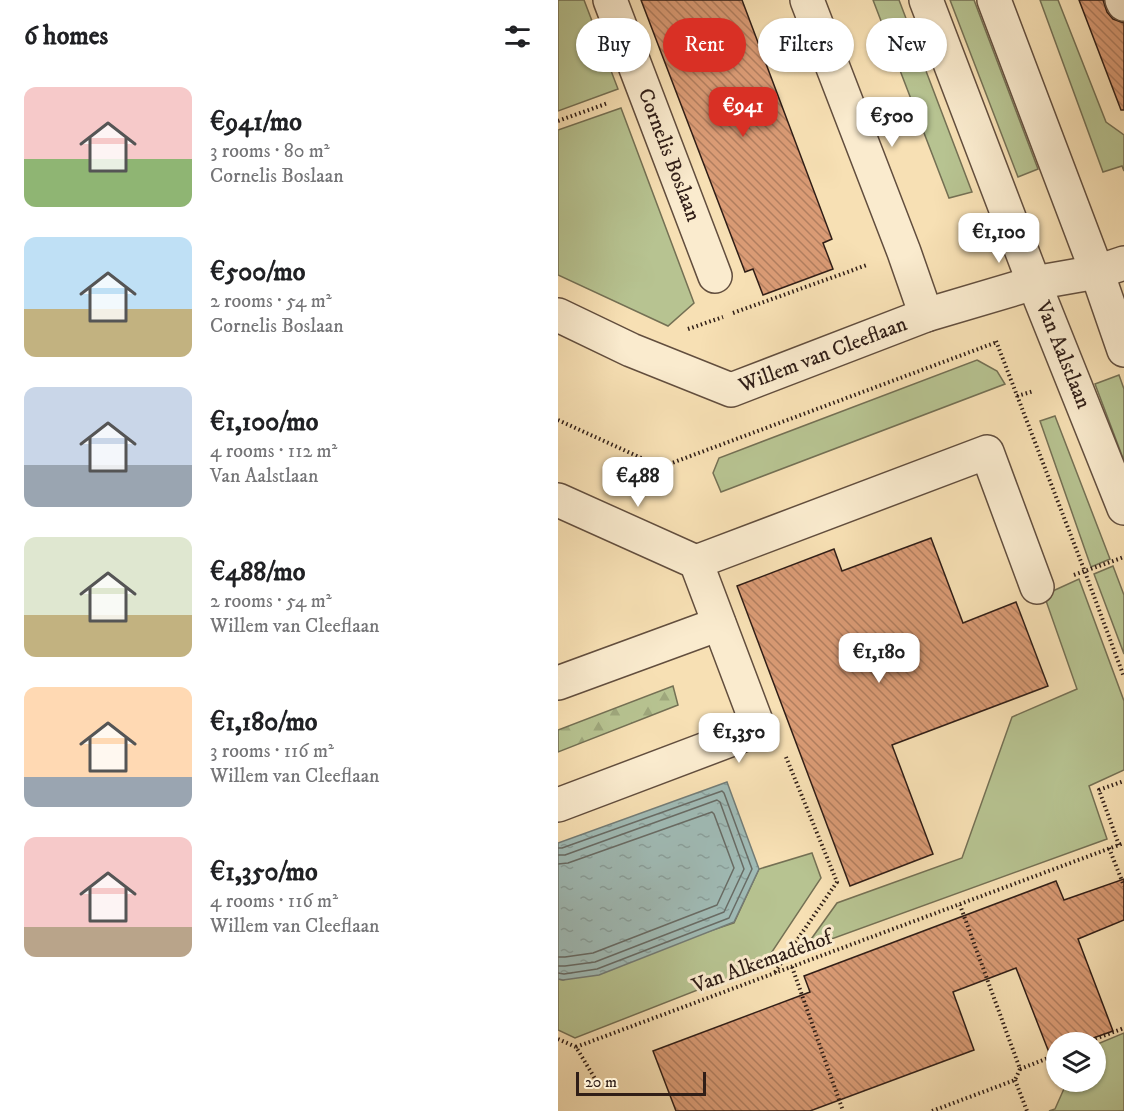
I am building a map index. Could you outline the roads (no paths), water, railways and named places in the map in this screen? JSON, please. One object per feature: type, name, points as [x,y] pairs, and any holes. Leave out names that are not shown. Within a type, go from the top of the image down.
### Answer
[{"type":"street","name":"Cornelis Boslaan","points":[[610,0],[715,276]]},
{"type":"street","points":[[807,0],[927,315]]},
{"type":"street","name":"Van Aalstlaan","points":[[926,0],[1034,283],[1124,508]]},
{"type":"street","points":[[994,0],[1110,267],[1124,350]]},
{"type":"street","name":"Willem van Cleeflaan","points":[[558,315],[631,350],[731,390],[927,315],[1034,283],[1110,267]]},
{"type":"street","points":[[558,500],[696,562],[987,452],[1036,587]]},
{"type":"street","points":[[558,805],[759,729],[696,562]]},
{"type":"street","points":[[558,683],[719,624]]},
{"type":"water","points":[[727,782],[759,869],[734,922],[599,975],[558,979],[558,843]]}]
